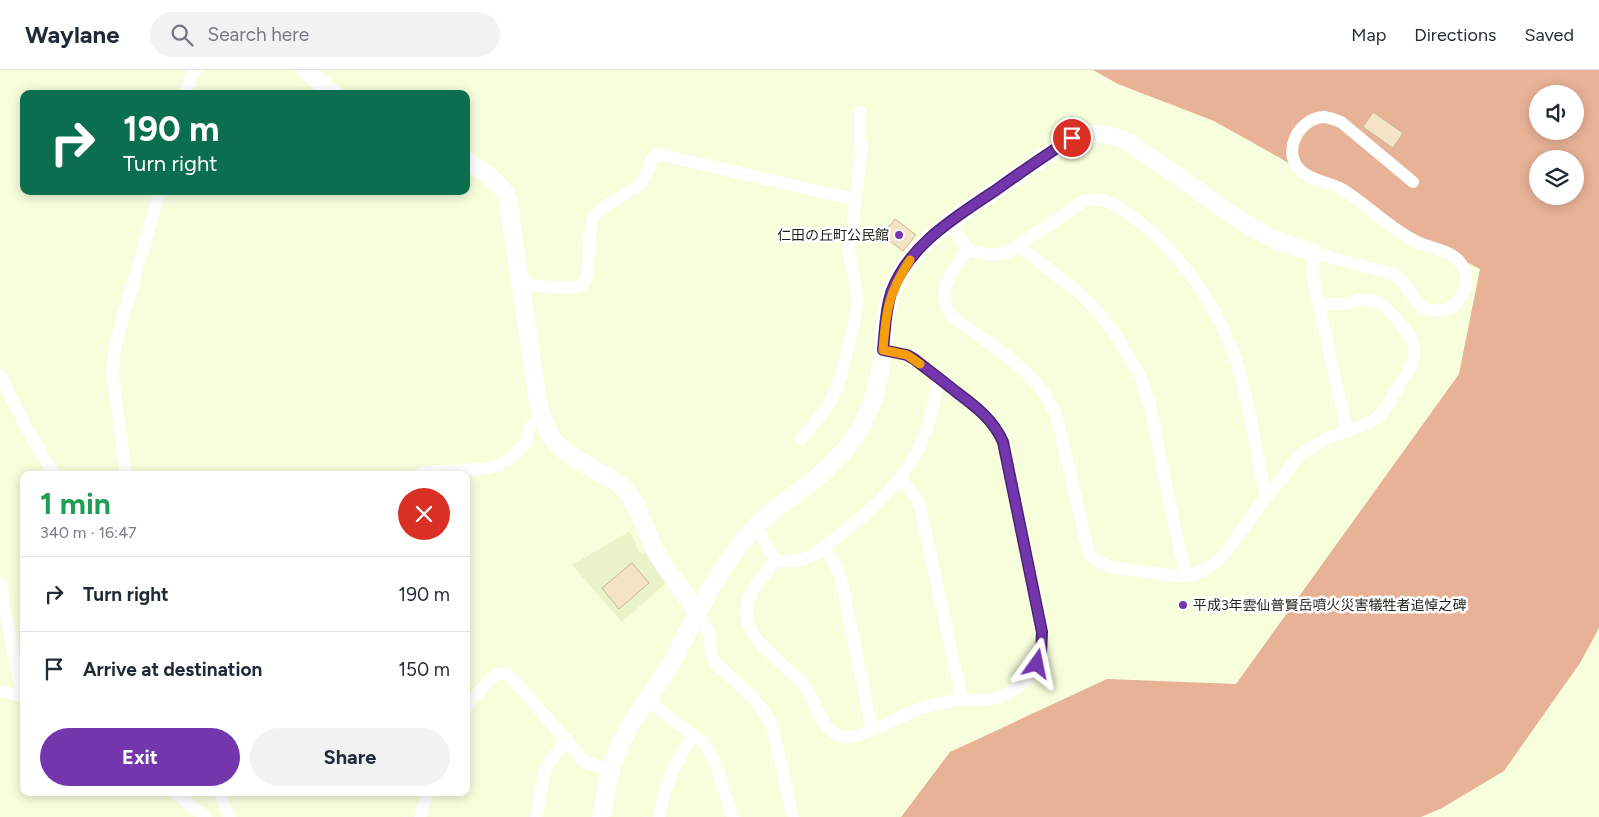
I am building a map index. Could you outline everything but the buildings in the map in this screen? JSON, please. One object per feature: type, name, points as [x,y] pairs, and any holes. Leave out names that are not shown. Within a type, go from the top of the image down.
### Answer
[{"type":"street","points":[[305,70],[329,90]]},
{"type":"street","points":[[186,90],[193,72]]},
{"type":"street","points":[[801,439],[826,409],[834,395],[841,376],[855,320],[856,287],[849,253],[862,145],[860,141],[860,112]]},
{"type":"street","points":[[601,817],[617,750],[666,674],[697,612],[730,557],[756,526],[778,506],[819,476],[841,455],[864,423],[878,385],[886,314],[891,293],[900,276],[924,243],[949,222],[1072,138],[1082,135],[1102,134],[1121,138],[1130,143],[1253,228],[1282,243],[1393,274],[1405,282],[1413,299],[1420,306],[1440,311],[1458,302],[1463,293],[1466,281],[1465,270],[1459,261],[1451,255],[1416,241],[1345,191],[1332,184],[1306,176],[1298,169],[1293,159],[1292,148],[1295,137],[1300,128],[1314,119],[1332,118],[1341,122],[1413,182]]},
{"type":"street","points":[[521,285],[573,288],[583,284],[587,273],[589,234],[592,220],[596,213],[640,184],[649,171],[651,160],[658,154],[856,200]]},
{"type":"street","points":[[470,163],[500,185],[508,200],[541,416],[549,434],[559,447],[574,459],[609,477],[624,489],[636,504],[656,552],[709,633],[712,656],[715,663],[760,706],[770,721],[793,817]]},
{"type":"street","points":[[125,471],[112,370],[116,342],[159,195]]},
{"type":"street","points":[[949,222],[968,250],[996,255],[1007,253],[1084,201],[1100,199],[1109,201],[1145,227],[1166,246],[1205,296],[1233,353],[1244,391],[1266,497]]},
{"type":"street","points":[[1018,246],[1078,292],[1097,311],[1116,335],[1140,376],[1150,405],[1172,519],[1186,576]]},
{"type":"street","points":[[968,250],[947,280],[944,290],[946,308],[953,317],[1016,364],[1032,378],[1045,394],[1056,414],[1089,554],[1096,562],[1105,566],[1163,575],[1186,576],[1201,572],[1215,562],[1226,552],[1298,456],[1325,439],[1367,424],[1377,418],[1386,408],[1411,366],[1414,346],[1411,337],[1384,306],[1375,301],[1365,299],[1342,304],[1319,304]]},
{"type":"street","points":[[1314,253],[1313,274],[1347,432]]},
{"type":"street","points":[[774,561],[749,595],[746,615],[751,633],[803,684],[815,703],[823,722],[836,735],[853,738],[864,735],[896,718],[947,701],[985,701],[1004,696],[1019,687],[1037,664],[1041,654],[1042,632],[1003,442],[990,419],[939,378],[907,355],[883,350]]},
{"type":"street","points":[[0,375],[26,427],[52,471]]},
{"type":"street","points":[[774,561],[795,561],[809,556],[867,514],[885,498],[917,451],[925,434],[939,378]]},
{"type":"street","points":[[446,471],[483,469],[499,465],[513,456],[525,443],[530,427],[541,416]]},
{"type":"street","points":[[899,478],[914,494],[920,506],[962,700]]},
{"type":"street","points":[[756,526],[774,561]]},
{"type":"street","points":[[823,547],[834,562],[841,578],[872,730]]},
{"type":"street","points":[[0,584],[20,682]]},
{"type":"street","points":[[470,703],[493,677],[499,674],[510,676],[585,762],[611,770]]},
{"type":"street","points":[[0,691],[20,696]]},
{"type":"street","points":[[647,701],[704,743],[715,762],[733,817]]},
{"type":"street","points":[[659,817],[669,777],[679,757],[694,735]]},
{"type":"street","points":[[536,817],[544,774],[549,762],[567,740]]},
{"type":"street","points":[[179,796],[205,817]]},
{"type":"street","points":[[221,796],[229,817]]},
{"type":"street","points":[[420,817],[427,796]]},
{"type":"shaded area","points":[[1093,70],[1599,70],[1599,628],[1580,663],[1504,771],[1442,808],[1421,817],[901,817],[950,752],[1107,679],[1236,684],[1459,374],[1480,269],[1214,121],[1118,84]]},
{"type":"shaded area","points":[[630,531],[640,554],[646,552],[666,583],[622,622],[572,565]]},
{"type":"slow traffic","points":[[910,260],[891,293],[886,314],[883,350],[907,355],[920,364]]},
{"type":"place","name":"仁田の丘町公民館","points":[[899,235]]},
{"type":"place","name":"平成3年雲仙普賢岳噴火災害犠牲者追悼之碑","points":[[1183,605]]},
{"type":"route","points":[[1037,664],[1041,654],[1042,632],[1000,434],[990,419],[982,412],[914,359],[907,355],[883,350],[886,314],[891,293],[911,259],[924,243],[949,222],[1072,138]]}]
